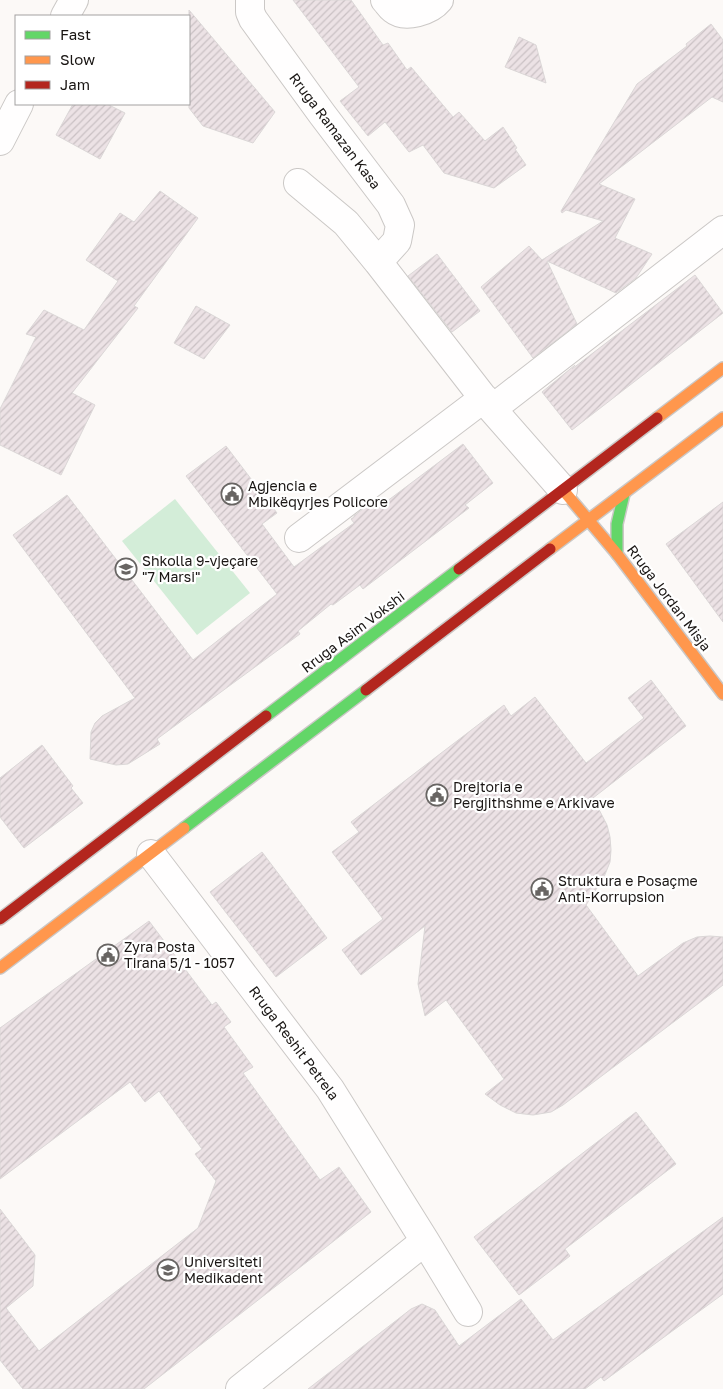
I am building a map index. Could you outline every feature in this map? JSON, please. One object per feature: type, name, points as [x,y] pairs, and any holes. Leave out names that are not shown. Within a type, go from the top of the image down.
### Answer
[{"type":"main road","name":"Rruga Asim Vokshi","points":[[0,919],[723,368]]},
{"type":"main road","points":[[0,968],[723,418]]},
{"type":"main road","name":"Rruga Jordan Misja","points":[[563,490],[617,554],[723,694]]},
{"type":"main road","points":[[617,554],[616,525],[619,507],[624,494]]},
{"type":"street","points":[[66,15],[74,0]]},
{"type":"street","name":"Rruga Ramazan Kasa","points":[[250,0],[250,12],[253,19],[391,205],[400,225],[397,242],[378,262]]},
{"type":"street","points":[[385,0],[395,11],[410,14],[435,5],[439,0]]},
{"type":"street","points":[[0,142],[19,105]]},
{"type":"street","points":[[298,183],[346,223],[488,403],[563,490]]},
{"type":"street","points":[[298,538],[488,403],[723,230]]},
{"type":"street","name":"Rruga Reshit Petrela","points":[[151,854],[330,1089],[468,1312]]},
{"type":"street","points":[[240,1389],[425,1241]]},
{"type":"green space","points":[[175,499],[250,593],[197,635],[122,541]]},
{"type":"building","points":[[293,0],[351,0],[383,45],[388,43],[407,70],[411,67],[453,117],[459,112],[485,141],[503,127],[526,165],[494,188],[444,173],[423,145],[409,152],[385,122],[368,136],[340,101],[359,87]]},
{"type":"building","points":[[189,10],[275,112],[253,143],[203,126],[189,108]]},
{"type":"building","points":[[711,24],[723,40],[723,102],[712,97],[599,184],[635,199],[615,238],[652,254],[636,278],[616,293],[547,261],[577,324],[533,358],[481,287],[529,246],[542,260],[603,221],[566,210],[562,213],[561,211],[637,84],[687,46],[686,44]]},
{"type":"building","points":[[519,37],[536,45],[546,83],[505,67]]},
{"type":"building","points":[[72,105],[109,105],[125,113],[100,159],[56,135]]},
{"type":"building","points":[[160,191],[198,218],[134,306],[138,308],[72,393],[95,405],[61,475],[0,445],[0,409],[36,337],[26,334],[44,310],[84,330],[118,281],[86,260],[120,213],[134,222]]},
{"type":"building","points":[[437,254],[480,311],[452,332],[408,276]]},
{"type":"building","points":[[695,275],[723,313],[572,430],[542,392]]},
{"type":"building","points":[[196,306],[230,325],[204,359],[174,343]]},
{"type":"building","points":[[463,444],[493,483],[465,505],[469,508],[363,589],[360,585],[333,605],[331,604],[298,631],[300,634],[157,739],[160,744],[128,764],[116,765],[90,759],[91,732],[95,723],[102,716],[135,698],[13,535],[67,495],[193,660],[277,594],[186,476],[226,446],[277,513],[262,524],[294,567],[354,523],[351,519],[373,501],[378,508]]},
{"type":"building","points":[[723,502],[723,622],[666,544]]},
{"type":"building","points":[[651,680],[686,726],[593,798],[607,825],[611,850],[610,862],[604,877],[586,905],[638,976],[683,943],[697,937],[723,937],[723,985],[563,1105],[551,1112],[533,1115],[516,1113],[500,1105],[485,1094],[504,1079],[446,1000],[425,1016],[418,984],[425,926],[361,975],[342,950],[383,919],[332,852],[359,832],[351,822],[504,705],[511,716],[535,697],[586,763],[644,718],[628,698]]},
{"type":"building","points":[[42,745],[73,786],[71,788],[83,803],[24,848],[0,817],[0,778]]},
{"type":"building","points":[[262,852],[327,938],[276,977],[210,892]]},
{"type":"building","points":[[149,921],[212,1005],[216,1002],[231,1022],[224,1027],[253,1067],[243,1073],[320,1180],[339,1167],[371,1212],[144,1389],[23,1389],[0,1360],[0,1209],[35,1255],[33,1286],[6,1308],[39,1351],[198,1228],[216,1181],[195,1154],[202,1149],[159,1091],[145,1102],[130,1082],[0,1179],[0,1028]]},
{"type":"building","points":[[636,1112],[676,1164],[565,1249],[570,1256],[519,1295],[474,1237]]},
{"type":"building","points":[[723,1217],[723,1294],[604,1381],[601,1377],[585,1389],[308,1389],[411,1309],[422,1304],[435,1310],[459,1346],[521,1299],[553,1340]]},
{"type":"traffic: fast","points":[[617,554],[617,524],[624,494]]},
{"type":"traffic: fast","points":[[266,716],[459,569]]},
{"type":"traffic: fast","points":[[184,828],[366,690]]},
{"type":"traffic: slow","points":[[657,418],[723,368]]},
{"type":"traffic: slow","points":[[550,549],[723,418]]},
{"type":"traffic: slow","points":[[563,490],[617,554],[723,694]]},
{"type":"traffic: slow","points":[[0,968],[184,828]]},
{"type":"traffic: jam","points":[[459,569],[657,418]]},
{"type":"traffic: jam","points":[[366,690],[550,549]]},
{"type":"traffic: jam","points":[[0,919],[266,716]]},
{"type":"place","name":"Agjencia e Mbikëqyrjes Policore","points":[[232,494]]},
{"type":"place","name":"Shkolla 9-vjeçare \"7 Marsi\"","points":[[126,569]]},
{"type":"place","name":"Drejtoria e Pergjithshme e Arkivave","points":[[437,795]]},
{"type":"place","name":"Struktura e Posaçme Anti-Korrupsion","points":[[542,889]]},
{"type":"place","name":"Zyra Posta Tirana 5/1 - 1057","points":[[108,955]]},
{"type":"place","name":"Universiteti Medikadent","points":[[168,1270]]}]
